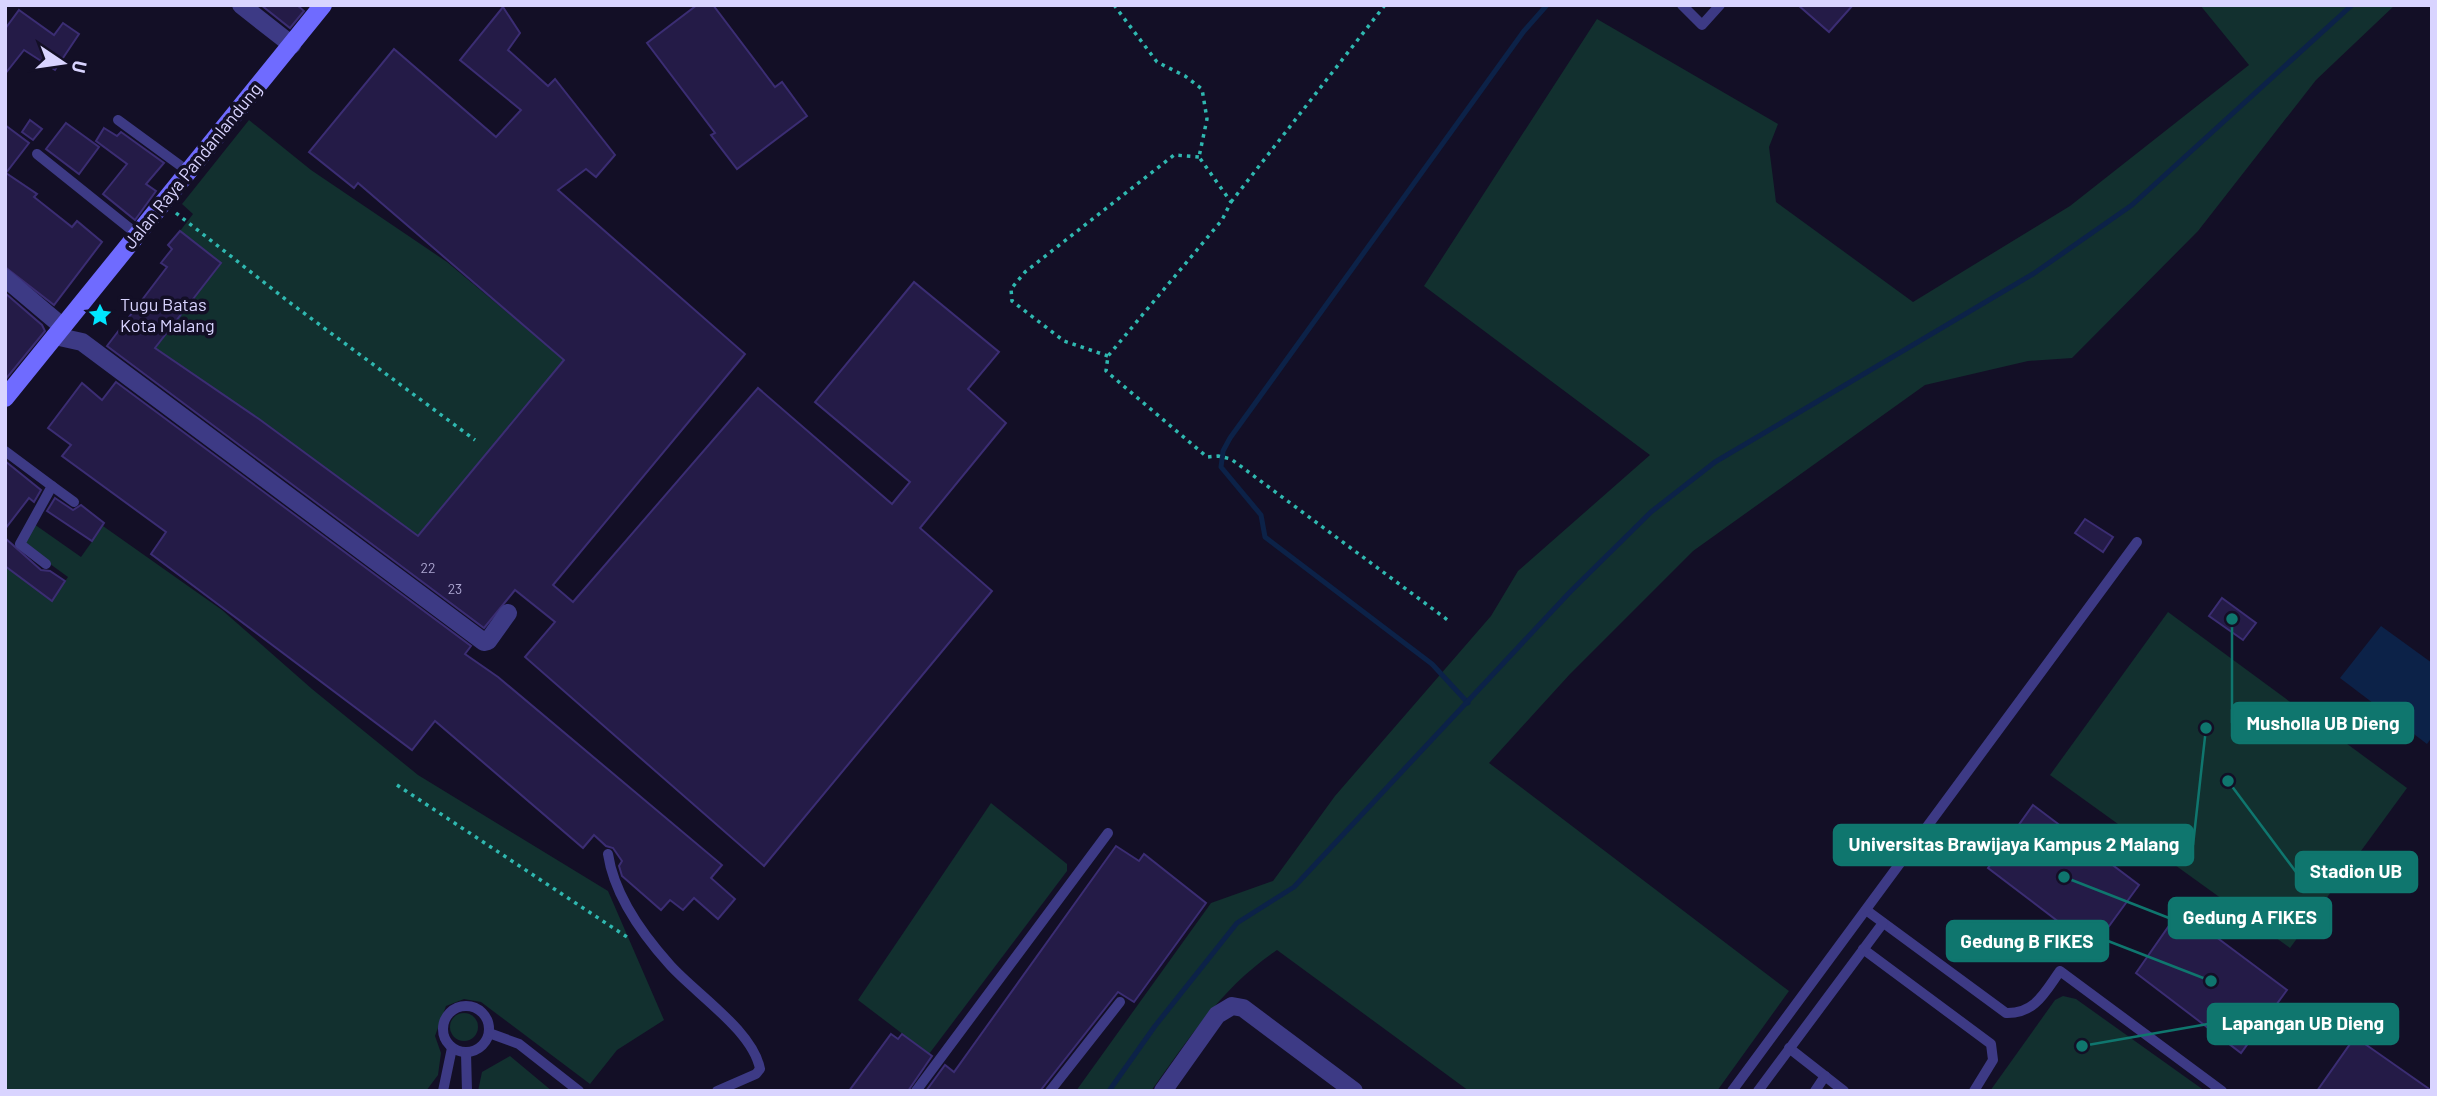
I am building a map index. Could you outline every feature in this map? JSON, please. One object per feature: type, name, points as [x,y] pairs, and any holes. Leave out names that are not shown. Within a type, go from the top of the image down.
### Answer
[{"type":"street","points":[[241,5],[292,45]]},
{"type":"street","name":"Jalan Raya Pandanlandung","points":[[5,398],[323,5]]},
{"type":"street","points":[[5,278],[82,342],[484,642],[488,641],[508,613]]},
{"type":"street","points":[[1163,1091],[1217,1015],[1232,1006],[1243,1008],[1354,1091]]},
{"type":"lane","points":[[1682,5],[1702,25],[1720,5]]},
{"type":"lane","points":[[118,120],[189,172]]},
{"type":"lane","points":[[37,153],[138,235]]},
{"type":"lane","points":[[5,451],[74,502]]},
{"type":"lane","points":[[46,564],[20,544],[52,486]]},
{"type":"lane","points":[[1732,1091],[2137,542]]},
{"type":"lane","points":[[916,1091],[1108,833]]},
{"type":"lane","points":[[608,854],[611,872],[646,934],[670,965],[732,1025],[758,1060],[760,1069],[755,1074],[718,1091]]},
{"type":"lane","points":[[1866,910],[2006,1013],[2017,1013],[2034,1007],[2060,971],[2222,1091]]},
{"type":"lane","points":[[1758,1091],[1883,923]]},
{"type":"lane","points":[[1863,949],[1986,1038],[1994,1053],[1989,1068],[1974,1091]]},
{"type":"lane","points":[[1050,1091],[1120,1002]]},
{"type":"lane","points":[[462,1006],[477,1008],[487,1019],[489,1033],[481,1047],[466,1053],[452,1048],[444,1035],[443,1027],[449,1014],[462,1006]]},
{"type":"lane","points":[[489,1033],[519,1044],[579,1091]]},
{"type":"lane","points":[[443,1091],[452,1048]]},
{"type":"lane","points":[[1789,1048],[1844,1091]]},
{"type":"lane","points":[[466,1053],[467,1091]]},
{"type":"lane","points":[[1815,1091],[1825,1076]]},
{"type":"path","points":[[1114,5],[1157,62],[1185,76],[1202,89],[1207,120],[1199,156],[1231,202]]},
{"type":"path","points":[[1385,5],[1231,202],[1222,220],[1108,356],[1106,370],[1207,457],[1231,459],[1448,621]]},
{"type":"path","points":[[1108,356],[1064,341],[1012,301],[1011,289],[1025,272],[1174,155],[1199,156]]},
{"type":"path","points":[[163,203],[289,302],[475,440]]},
{"type":"path","points":[[397,785],[640,946]]},
{"type":"green space","points":[[2200,5],[2395,5],[2316,80],[2198,231],[2072,358],[2028,361],[1925,385],[1693,551],[1570,674],[1489,763],[1789,991],[1717,1091],[1469,1091],[1277,950],[1223,997],[1151,1091],[1076,1091],[1211,903],[1273,881],[1335,796],[1491,616],[1518,571],[1650,455],[1424,286],[1597,19],[1778,124],[1769,147],[1776,202],[1913,302],[2070,206],[2249,65]]},
{"type":"green space","points":[[249,120],[311,170],[447,262],[564,360],[418,537],[155,349],[221,263],[180,231],[193,214],[182,204]]},
{"type":"green space","points":[[34,524],[81,557],[103,526],[222,610],[312,689],[418,775],[608,891],[664,1020],[617,1050],[590,1084],[481,1002],[464,999],[446,1006],[435,1036],[441,1053],[438,1075],[426,1091],[5,1091],[5,566],[52,600],[68,577],[24,545]]},
{"type":"green space","points":[[2168,612],[2407,788],[2290,948],[2050,775]]},
{"type":"green space","points":[[991,803],[1067,864],[1067,871],[929,1054],[858,1000]]},
{"type":"green space","points":[[2063,996],[2076,999],[2205,1091],[1990,1091],[2055,1000]]},
{"type":"green space","points":[[464,1013],[474,1017],[478,1027],[474,1037],[464,1041],[454,1037],[450,1027],[454,1017]]},
{"type":"green space","points":[[510,1056],[552,1091],[478,1091],[482,1072]]},
{"type":"water","points":[[2381,626],[2432,663],[2432,737],[2427,744],[2340,678]]},
{"type":"building","points":[[261,5],[297,5],[304,11],[290,28]]},
{"type":"building","points":[[697,5],[713,5],[775,87],[782,82],[807,116],[737,169],[711,135],[715,133],[647,43]]},
{"type":"building","points":[[1798,5],[1853,5],[1829,32]]},
{"type":"building","points":[[503,7],[520,33],[508,50],[548,86],[555,79],[615,155],[596,177],[586,169],[558,190],[745,354],[553,585],[573,602],[758,388],[892,504],[910,482],[815,402],[914,282],[999,352],[968,389],[1006,423],[920,528],[992,591],[764,866],[525,657],[555,622],[515,590],[484,628],[107,346],[167,267],[161,263],[172,249],[168,245],[180,231],[221,263],[155,348],[259,419],[418,536],[564,360],[358,183],[354,188],[309,152],[394,49],[496,137],[521,110],[460,60]]},
{"type":"building","points":[[19,10],[54,35],[63,23],[79,34],[55,70],[24,50],[5,74],[5,29]]},
{"type":"building","points":[[30,120],[42,129],[33,140],[22,132]]},
{"type":"building","points":[[66,123],[99,147],[79,174],[46,149]]},
{"type":"building","points":[[5,125],[29,143],[6,173],[37,194],[34,197],[72,227],[77,221],[102,242],[54,305],[5,267]]},
{"type":"building","points":[[104,128],[117,136],[121,132],[164,163],[146,184],[156,191],[135,220],[103,194],[127,164],[96,141]]},
{"type":"building","points":[[5,293],[42,325],[45,331],[5,380]]},
{"type":"building","points":[[116,382],[471,646],[465,654],[498,677],[722,865],[711,878],[735,899],[718,919],[694,898],[683,910],[670,900],[661,910],[622,876],[619,866],[622,861],[613,848],[606,846],[594,835],[583,848],[435,721],[412,750],[151,554],[166,532],[62,456],[71,445],[48,428],[82,383],[102,400]]},
{"type":"building","points":[[5,461],[41,490],[34,502],[29,498],[5,529]]},
{"type":"building","points":[[55,498],[73,510],[81,505],[104,523],[92,541],[47,511]]},
{"type":"building","points":[[2085,519],[2113,537],[2103,552],[2075,533]]},
{"type":"building","points":[[5,538],[41,570],[50,571],[65,581],[52,601],[5,566]]},
{"type":"building","points":[[2222,598],[2256,623],[2243,640],[2209,616]]},
{"type":"building","points":[[2033,805],[2139,885],[2093,948],[1988,868]]},
{"type":"building","points":[[1116,846],[1139,861],[1144,854],[1206,903],[1134,1002],[1118,992],[1040,1091],[926,1091],[945,1065],[954,1072]]},
{"type":"building","points":[[2180,910],[2287,990],[2241,1053],[2136,973]]},
{"type":"building","points":[[891,1034],[898,1039],[902,1034],[932,1056],[908,1091],[849,1091]]},
{"type":"building","points":[[2355,1037],[2432,1091],[2317,1091]]},
{"type":"waterway","points":[[1468,703],[1432,664],[1265,537],[1261,515],[1221,467],[1223,451],[1230,438],[1524,31],[1547,5]]},
{"type":"waterway","points":[[1109,1091],[1155,1026],[1237,923],[1294,887],[1570,592],[1651,512],[1715,462],[2033,274],[2132,205],[2352,5]]},
{"type":"place","name":"Tugu Batas Kota Malang","points":[[100,315]]},
{"type":"place","name":"Musholla UB Dieng","points":[[2232,619]]},
{"type":"place","name":"Universitas Brawijaya Kampus 2 Malang","points":[[2206,728]]},
{"type":"place","name":"Stadion UB","points":[[2228,781]]},
{"type":"place","name":"Gedung A FIKES","points":[[2064,877]]},
{"type":"place","name":"Gedung B FIKES","points":[[2211,981]]},
{"type":"place","name":"Lapangan UB Dieng","points":[[2082,1046]]}]
